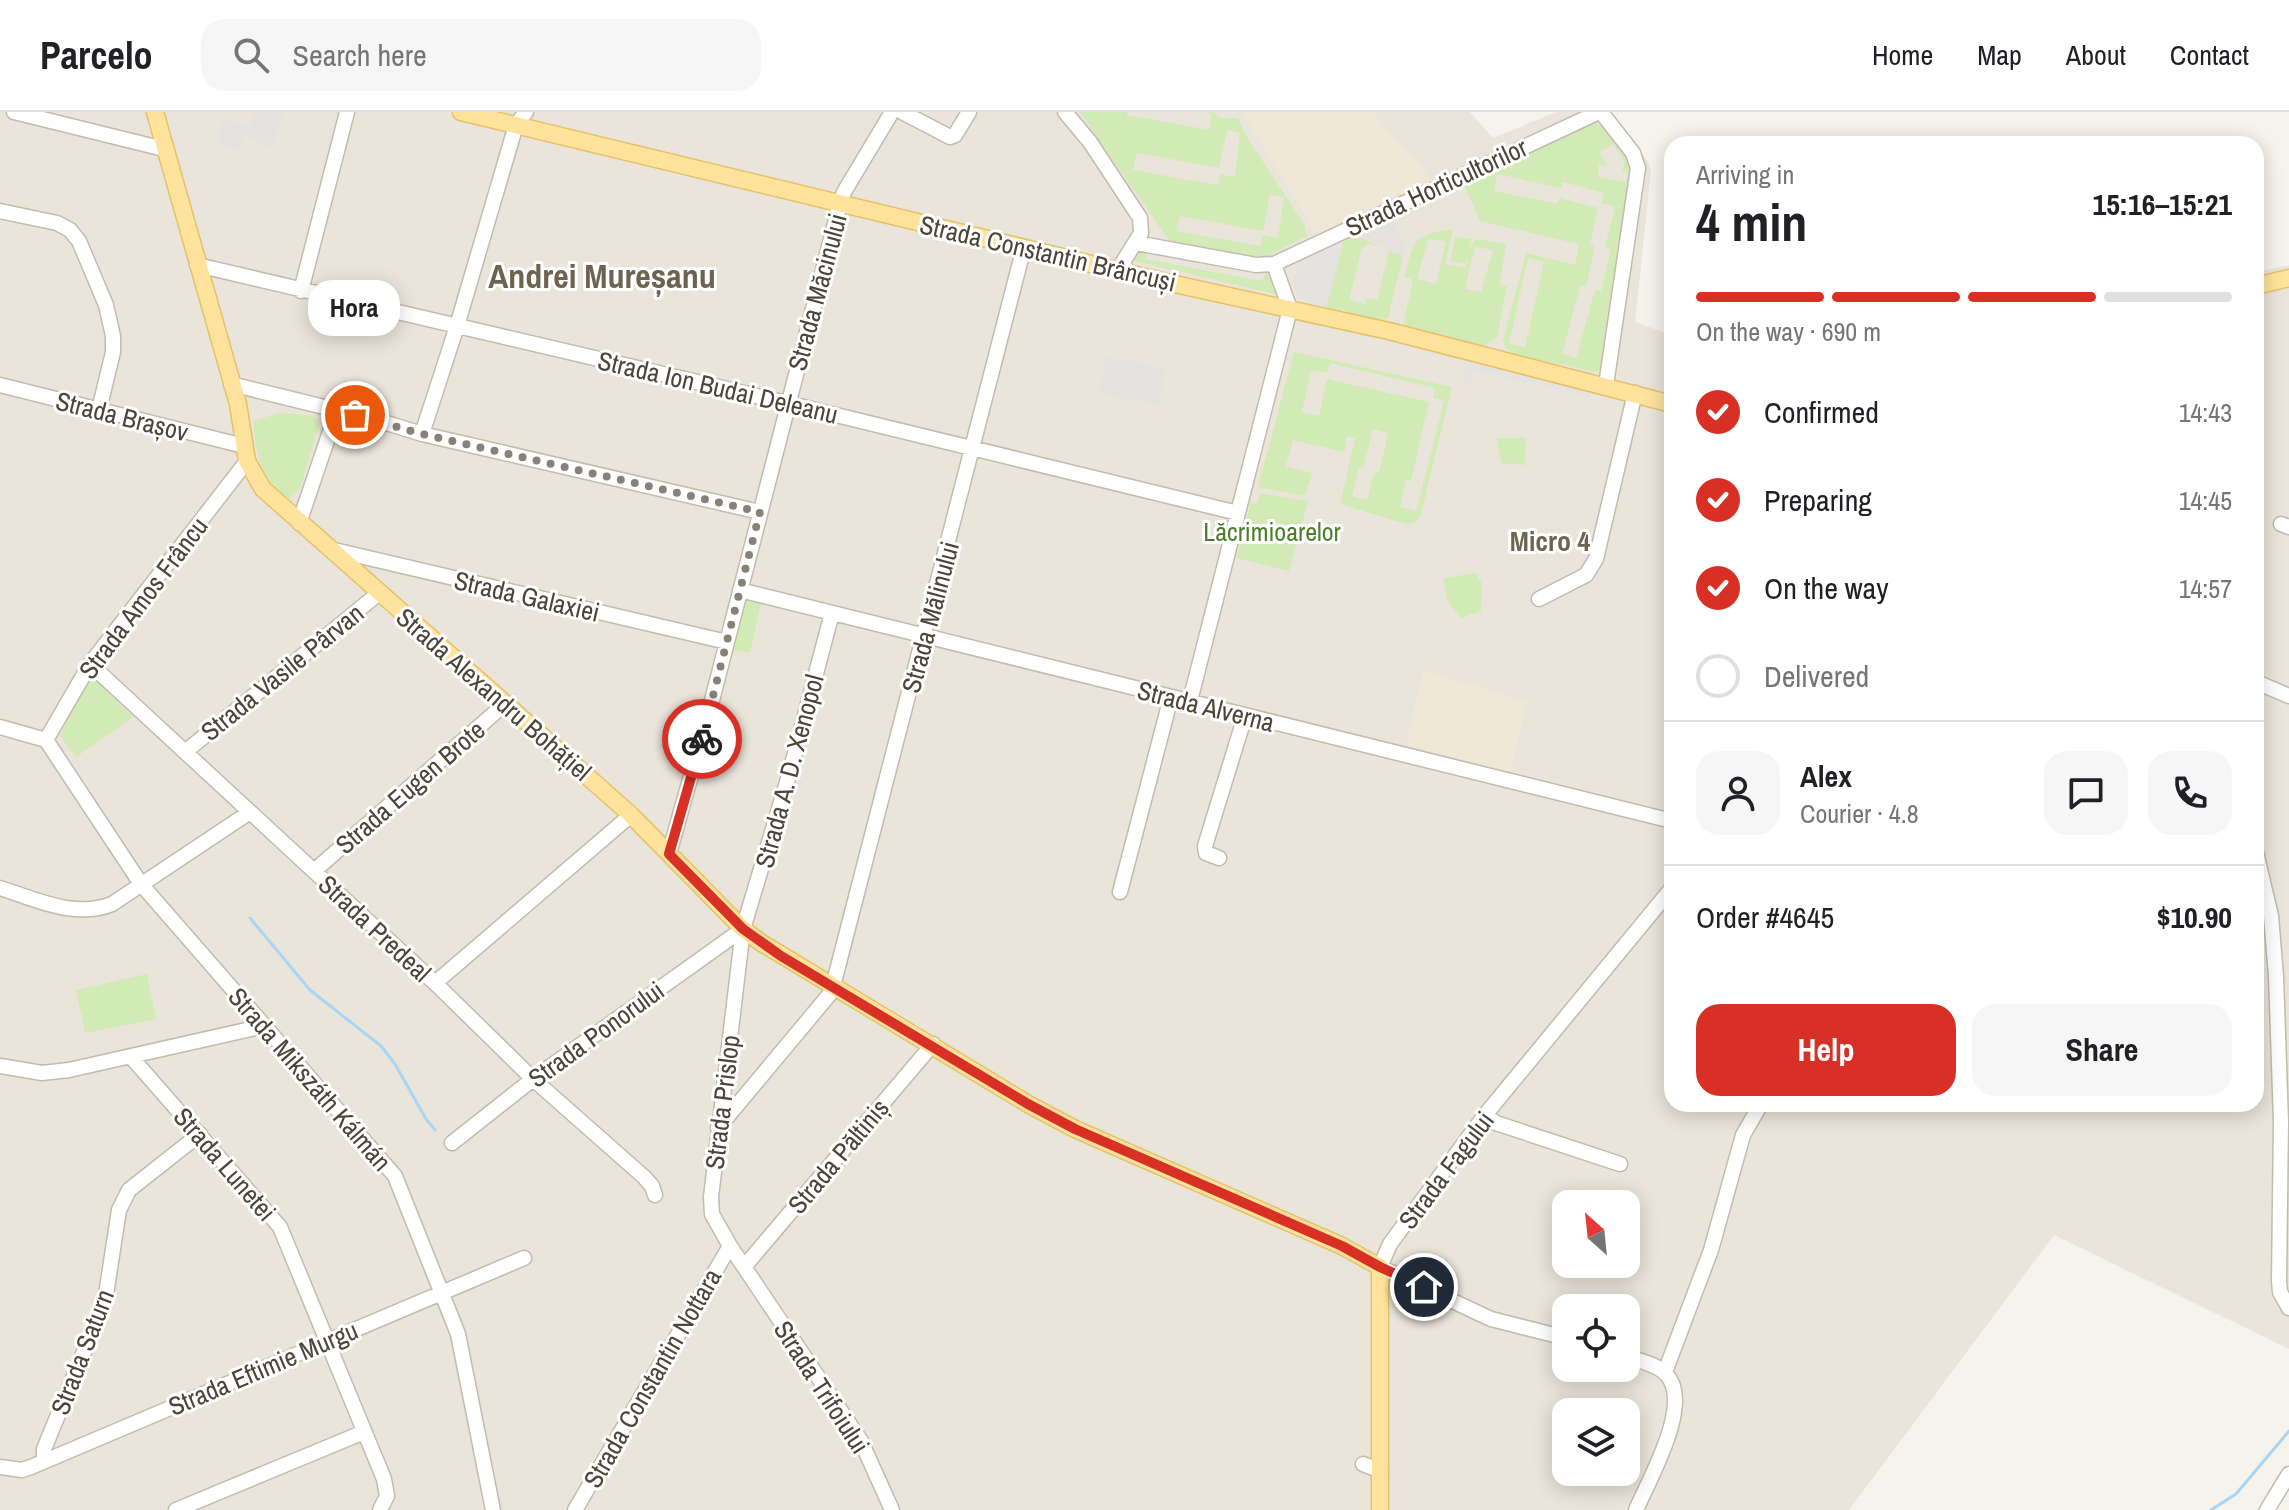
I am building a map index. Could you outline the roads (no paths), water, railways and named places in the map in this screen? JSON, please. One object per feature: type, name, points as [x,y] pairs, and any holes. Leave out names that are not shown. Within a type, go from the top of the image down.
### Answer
[{"type":"main road","points":[[155,112],[241,420],[245,454]]},
{"type":"main road","name":"Strada Constantin Brâncuși","points":[[461,112],[521,118],[840,204],[1389,331],[1664,402]]},
{"type":"main road","points":[[2264,284],[2289,278]]},
{"type":"main road","name":"Strada Alexandru Bohățiel","points":[[245,454],[263,489],[631,815],[743,929],[781,956],[1075,1129],[1342,1246],[1380,1267]]},
{"type":"main road","name":"Strada Fagului","points":[[1380,1267],[1380,1510]]},
{"type":"street","points":[[14,112],[164,149]]},
{"type":"street","points":[[301,291],[347,112]]},
{"type":"street","name":"Strada Măcinului","points":[[669,854],[840,204],[844,192],[892,112]]},
{"type":"street","points":[[902,112],[950,137],[955,135],[969,112]]},
{"type":"street","points":[[1065,112],[1090,142],[1138,213],[1142,227],[1123,262],[1127,272]]},
{"type":"street","name":"Strada Horticultorilor","points":[[1136,243],[1256,265],[1274,264],[1600,112],[1633,153],[1638,168],[1606,385]]},
{"type":"street","points":[[422,434],[521,118]]},
{"type":"street","points":[[0,211],[57,223],[70,230],[79,241],[106,305],[113,336],[113,352],[99,410]]},
{"type":"street","points":[[1103,267],[1136,243]]},
{"type":"street","name":"Strada Mălinului","points":[[833,986],[1024,247]]},
{"type":"street","points":[[1190,701],[1290,309],[1274,264]]},
{"type":"street","name":"Strada Ion Budai Deleanu","points":[[197,265],[1238,513]]},
{"type":"street","points":[[231,384],[422,434],[760,512]]},
{"type":"street","name":"Strada Brașov","points":[[0,385],[99,410],[245,454]]},
{"type":"street","points":[[1539,599],[1586,575],[1596,559],[1635,393]]},
{"type":"street","points":[[299,523],[337,411]]},
{"type":"street","name":"Strada Amos Frâncu","points":[[46,740],[90,664],[245,454]]},
{"type":"street","name":"Strada Galaxiei","points":[[328,549],[727,642]]},
{"type":"street","name":"Strada Alverna","points":[[740,590],[1664,819]]},
{"type":"street","name":"Strada Vasile Pârvan","points":[[185,752],[379,593]]},
{"type":"street","name":"Strada A. D. Xenopol","points":[[743,929],[790,772],[832,613]]},
{"type":"street","name":"Strada Predeal","points":[[90,664],[435,983],[533,1079],[644,1177],[655,1195]]},
{"type":"street","points":[[2264,685],[2289,696]]},
{"type":"street","points":[[1120,892],[1171,697]]},
{"type":"street","name":"Strada Eugen Brote","points":[[314,871],[506,703]]},
{"type":"street","points":[[1219,858],[1206,853],[1205,846],[1245,716]]},
{"type":"street","points":[[0,727],[46,740]]},
{"type":"street","name":"Strada Mikszáth Kálmán","points":[[46,740],[141,884],[395,1176],[443,1292],[463,1355],[493,1510]]},
{"type":"street","points":[[0,888],[76,910],[112,904],[250,812]]},
{"type":"street","points":[[435,983],[631,815]]},
{"type":"street","points":[[2264,892],[2273,936],[2281,1122],[2279,1281],[2280,1292],[2289,1308]]},
{"type":"street","name":"Strada Fagului","points":[[1380,1267],[1390,1244],[1485,1115],[1664,898]]},
{"type":"street","name":"Strada Ponorului","points":[[452,1143],[533,1079],[743,929]]},
{"type":"street","name":"Strada Prislop","points":[[743,929],[717,1129],[711,1207],[716,1223],[744,1267]]},
{"type":"street","points":[[717,1129],[829,995],[833,986]]},
{"type":"street","points":[[0,1066],[42,1073],[69,1070],[264,1026]]},
{"type":"street","name":"Strada Păltiniș","points":[[744,1267],[933,1044]]},
{"type":"street","name":"Strada Lunetei","points":[[132,1058],[280,1227],[384,1479],[387,1496],[382,1506]]},
{"type":"street","points":[[1665,1372],[1711,1250],[1743,1135],[1756,1112]]},
{"type":"street","points":[[1485,1115],[1496,1123],[1620,1164]]},
{"type":"street","name":"Strada Saturn","points":[[44,1461],[44,1449],[105,1301],[119,1210],[129,1190],[200,1134]]},
{"type":"street","name":"Strada Constantin Nottara","points":[[575,1510],[730,1246]]},
{"type":"street","name":"Strada Eftimie Murgu","points":[[0,1467],[22,1470],[524,1258]]},
{"type":"street","name":"Strada Trifoiului","points":[[744,1267],[861,1441],[892,1510]]},
{"type":"street","points":[[1380,1267],[1491,1319],[1552,1334]]},
{"type":"street","points":[[1636,1510],[1675,1412],[1674,1388],[1665,1372],[1640,1362]]},
{"type":"street","points":[[176,1510],[364,1432]]},
{"type":"street","points":[[1363,1464],[1381,1471]]},
{"type":"street","points":[[2267,1510],[2289,1474]]},
{"type":"waterway","points":[[250,918],[310,990],[381,1046],[435,1130]]},
{"type":"waterway","points":[[2211,1510],[2236,1494],[2289,1431]]},
{"type":"place","name":"Hora","points":[[355,415]]},
{"type":"district","name":"Andrei Mureșanu","points":[[602,276]]},
{"type":"district","name":"Micro 4","points":[[1550,541]]},
{"type":"park label","name":"Lăcrimioarelor","points":[[1272,531]]}]
